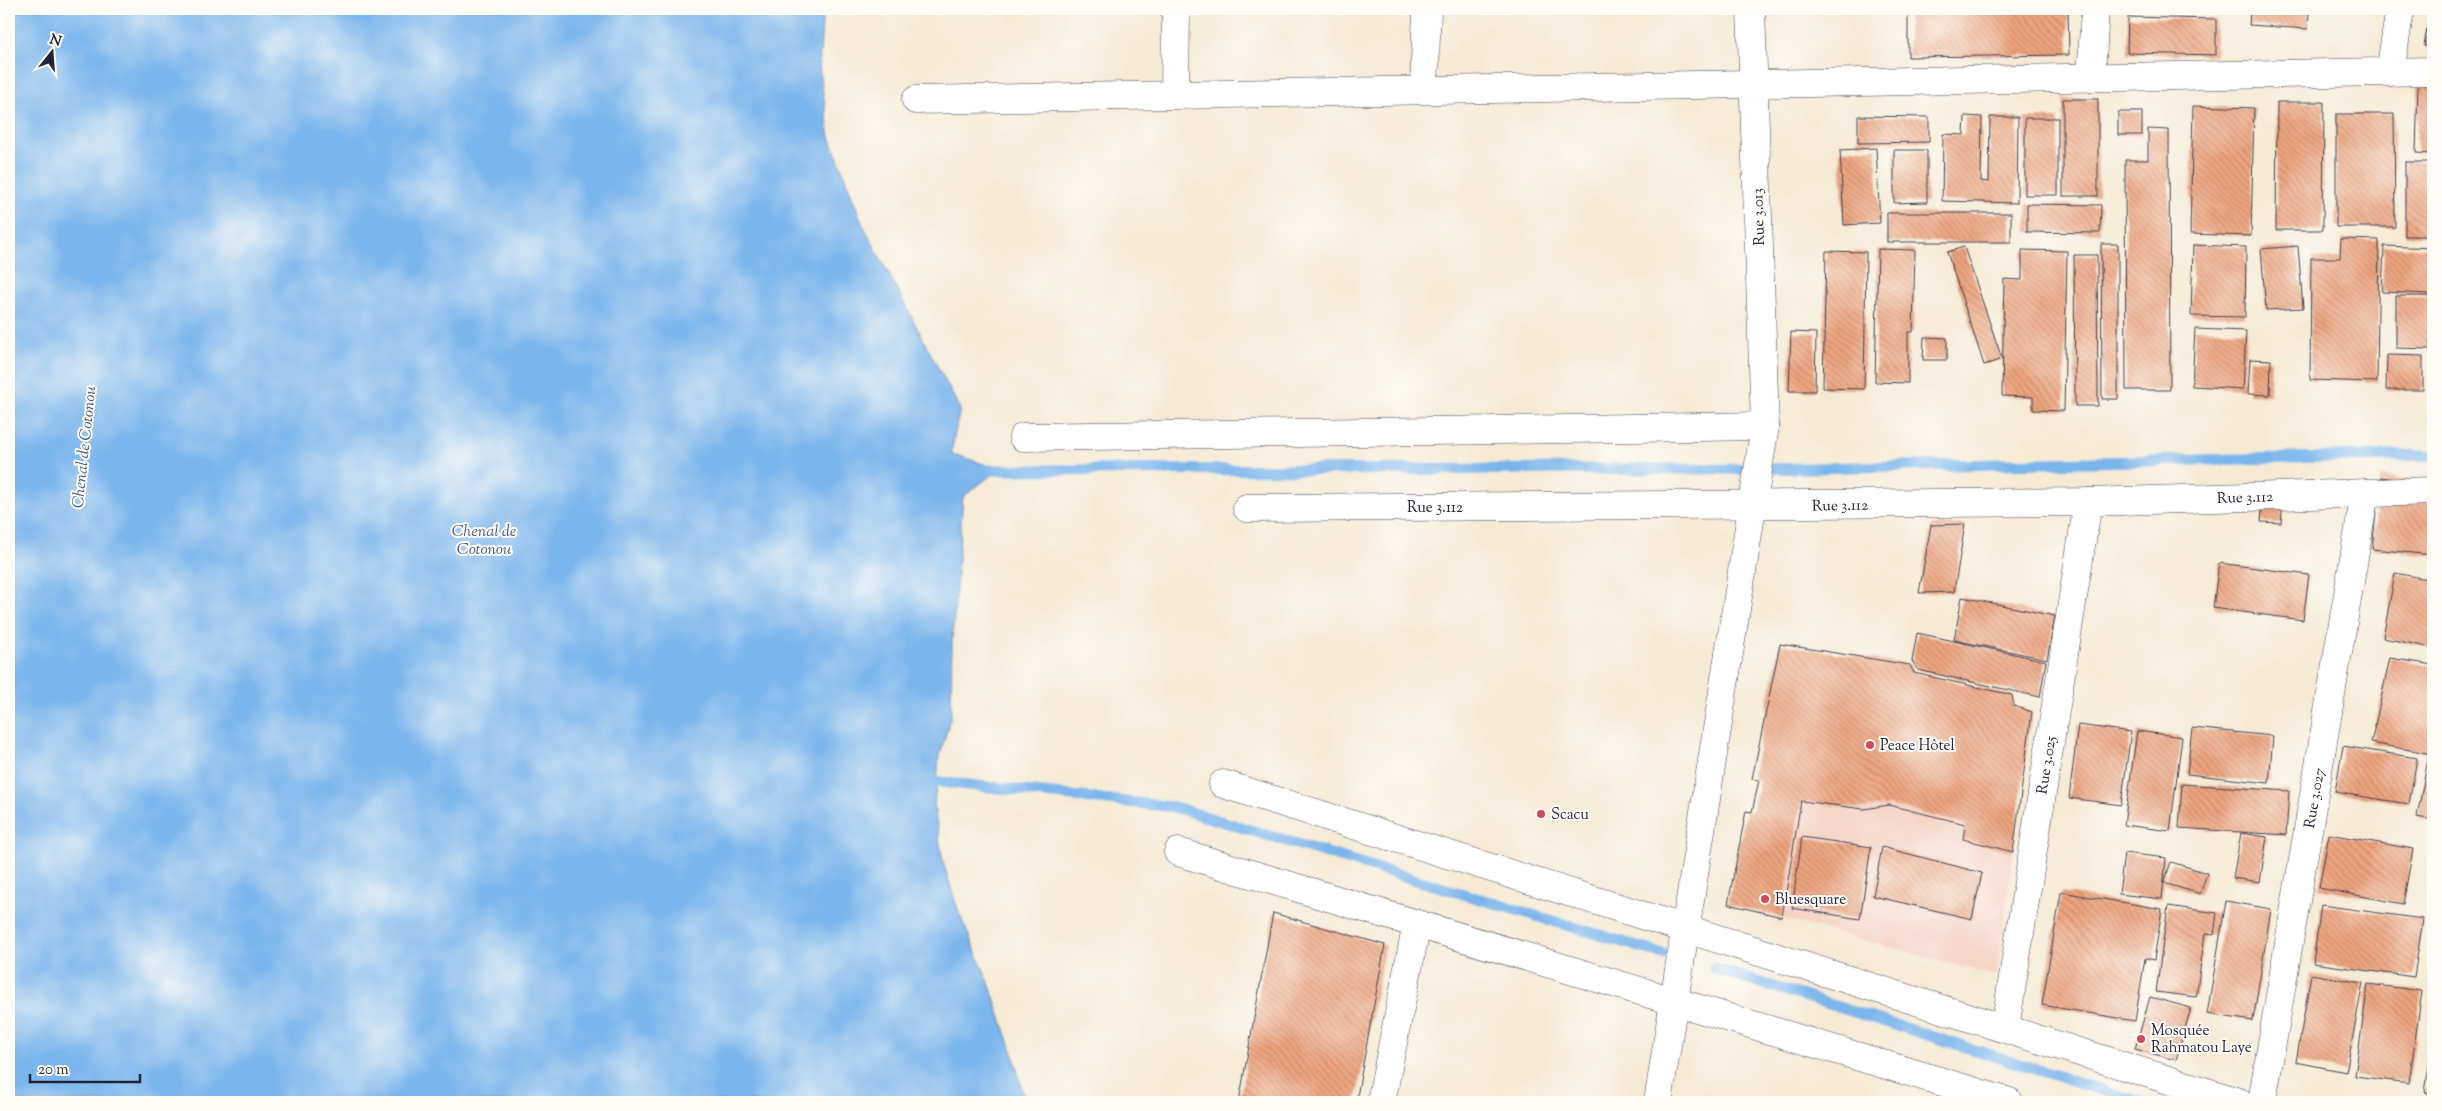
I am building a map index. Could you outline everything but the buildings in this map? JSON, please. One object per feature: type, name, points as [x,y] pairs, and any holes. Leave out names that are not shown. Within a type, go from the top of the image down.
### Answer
[{"type":"street","points":[[1175,94],[1176,9]]},
{"type":"street","points":[[1424,89],[1427,9]]},
{"type":"street","name":"Rue 3.013","points":[[1658,1102],[1765,426],[1751,9]]},
{"type":"street","points":[[2091,78],[2095,9]]},
{"type":"street","points":[[2390,72],[2400,9]]},
{"type":"street","points":[[916,100],[2433,71]]},
{"type":"street","points":[[1023,437],[1765,426]]},
{"type":"street","name":"Rue 3.112","points":[[1246,508],[1753,506],[2088,502],[2433,491]]},
{"type":"street","name":"Rue 3.027","points":[[2262,1102],[2365,493]]},
{"type":"street","name":"Rue 3.025","points":[[2005,1028],[2088,502]]},
{"type":"street","points":[[1223,784],[2239,1102]]},
{"type":"street","points":[[1178,852],[2001,1101]]},
{"type":"street","points":[[1381,1102],[1417,924]]},
{"type":"shaded area","points":[[1780,644],[1910,665],[1915,673],[2012,696],[2014,706],[2032,712],[1997,976],[1728,904],[1746,811],[1752,812],[1759,781],[1752,779]]},
{"type":"water","name":"Chenal de Cotonou","points":[[9,9],[823,9],[819,67],[830,137],[863,225],[960,409],[951,453],[999,469],[963,497],[952,641],[951,715],[939,759],[934,806],[943,862],[959,913],[988,980],[1014,1056],[1025,1102],[9,1102]]},
{"type":"waterway","points":[[985,470],[1759,469],[2433,455]]},
{"type":"waterway","points":[[922,780],[1174,807],[1663,954]]},
{"type":"waterway","points":[[1714,968],[2140,1102]]},
{"type":"place","name":"Peace Hôtel","points":[[1870,745]]},
{"type":"place","name":"Scacu","points":[[1541,814]]},
{"type":"place","name":"Bluesquare","points":[[1765,899]]},
{"type":"place","name":"Mosquée Rahmatou Laye","points":[[2141,1039]]}]
